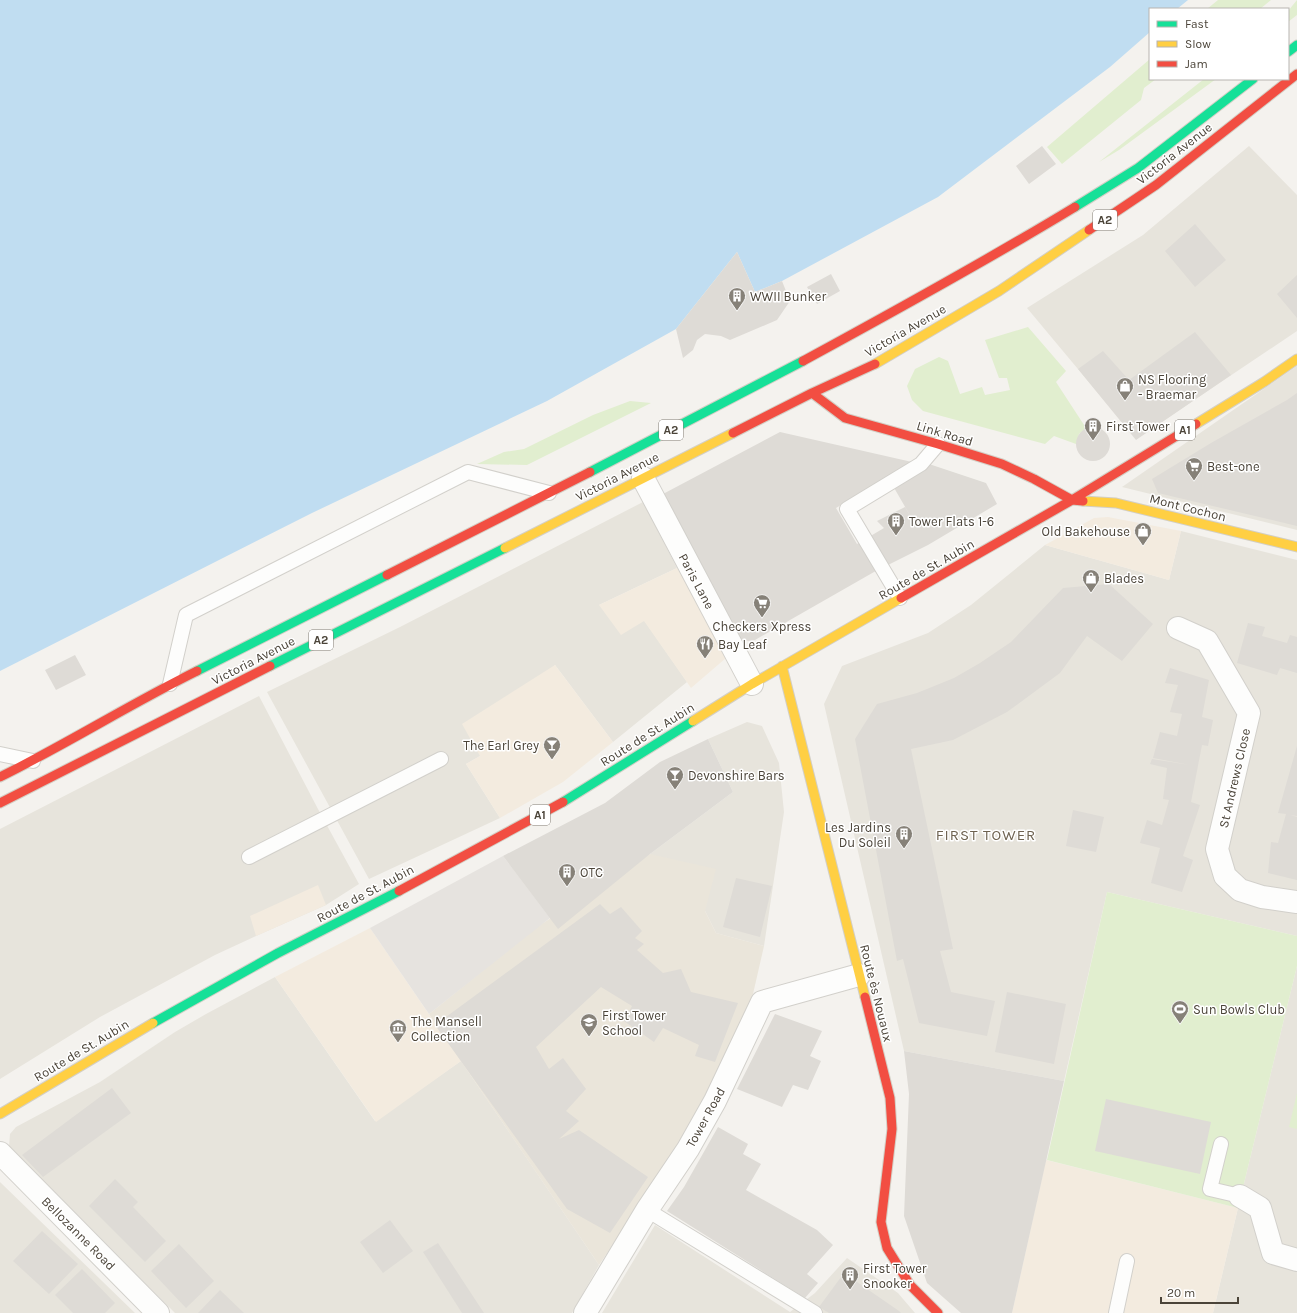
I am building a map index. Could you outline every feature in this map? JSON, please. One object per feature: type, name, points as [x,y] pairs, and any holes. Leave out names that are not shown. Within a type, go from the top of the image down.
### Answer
[{"type":"main road","points":[[1289,51],[1297,45]]},
{"type":"main road","name":"Victoria Avenue","points":[[0,803],[642,478],[810,391],[872,366],[999,291],[1156,185],[1297,74]]},
{"type":"main road","name":"Victoria Avenue","points":[[0,777],[33,761],[170,684],[796,368],[1042,227],[1132,172],[1252,80]]},
{"type":"main road","name":"Route de St. Aubin","points":[[0,1114],[163,1017],[231,979],[560,804],[782,666],[1072,500],[1264,382],[1297,359]]},
{"type":"main road","name":"Link Road","points":[[810,391],[845,418],[1002,464],[1034,479],[1072,500]]},
{"type":"main road","name":"Mont Cochon","points":[[1072,500],[1116,502],[1297,547]]},
{"type":"main road","name":"Route ès Nouaux","points":[[782,666],[890,1098],[892,1128],[881,1222],[887,1248],[910,1285],[938,1313]]},
{"type":"street","name":"Paris Lane","points":[[642,478],[752,684]]},
{"type":"street","name":"St Andrews Close","points":[[1178,628],[1206,641],[1249,713],[1217,849],[1225,876],[1240,890],[1262,897],[1297,902]]},
{"type":"street","name":"Tower Road","points":[[585,1313],[647,1210],[688,1149],[715,1101],[762,1002],[859,975]]},
{"type":"street","name":"Bellozanne Road","points":[[0,1153],[158,1313]]},
{"type":"street","points":[[1240,1196],[1260,1208],[1273,1252],[1297,1260]]},
{"type":"lane","points":[[900,598],[847,509],[921,464],[938,444]]},
{"type":"lane","points":[[170,684],[186,615],[468,472],[549,493]]},
{"type":"lane","points":[[0,754],[33,761]]},
{"type":"lane","points":[[249,857],[441,759]]},
{"type":"lane","points":[[1221,1144],[1210,1189],[1240,1196]]},
{"type":"lane","points":[[647,1210],[815,1313]]},
{"type":"lane","points":[[1116,1313],[1127,1262]]},
{"type":"shaded area","points":[[1249,146],[1297,195],[1297,331],[1163,421],[1148,404],[1123,423],[1027,308],[1143,235]]},
{"type":"shaded area","points":[[1297,366],[1297,530],[1122,487]]},
{"type":"shaded area","points":[[643,502],[677,568],[599,605],[644,620],[687,682],[613,742],[555,665],[480,756],[466,764],[500,818],[369,879],[267,692],[400,627]]},
{"type":"shaded area","points":[[1108,517],[1181,531],[1169,580],[1045,545],[1094,518]]},
{"type":"shaded area","name":"Les Jardins Du Soleil","points":[[1181,531],[1297,560],[1297,936],[1107,892],[1064,1081],[904,1051],[824,704],[842,666],[928,633],[971,605],[1045,545],[1169,580]]},
{"type":"shaded area","points":[[677,568],[694,596],[726,658],[691,688],[644,621],[621,635],[599,605]]},
{"type":"shaded area","name":"The Earl Grey","points":[[555,665],[613,742],[563,782],[500,818],[466,764],[480,756],[462,724]]},
{"type":"shaded area","points":[[259,696],[359,884],[326,905],[215,955],[100,1017],[0,1079],[0,829]]},
{"type":"shaded area","points":[[747,722],[762,726],[779,763],[784,812],[764,946],[716,933],[705,911],[650,854],[733,792],[708,739]]},
{"type":"shaded area","name":"First Tower School","points":[[650,854],[716,869],[705,911],[716,933],[764,946],[753,994],[705,1100],[680,1144],[599,1265],[429,1014],[537,927]]},
{"type":"shaded area","points":[[503,856],[550,918],[429,1014],[370,928]]},
{"type":"shaded area","points":[[318,885],[326,905],[256,936],[250,916]]},
{"type":"shaded area","points":[[370,928],[461,1061],[376,1122],[275,977]]},
{"type":"shaded area","points":[[1297,966],[1297,1313],[1213,1313],[1238,1208]]},
{"type":"shaded area","points":[[275,977],[375,1121],[461,1061],[599,1265],[572,1313],[175,1313],[9,1146],[10,1134],[16,1127],[100,1082],[175,1032]]},
{"type":"shaded area","points":[[1046,1160],[1238,1208],[1213,1313],[1012,1313]]},
{"type":"shaded area","points":[[0,1182],[135,1313],[0,1313]]},
{"type":"shaded area","points":[[655,1225],[790,1312],[815,1293],[847,1258],[898,1293],[915,1313],[602,1313]]},
{"type":"green space","points":[[1218,0],[1271,0],[1261,8],[1208,8]]},
{"type":"green space","points":[[1297,0],[1297,15],[1289,21],[1289,10]]},
{"type":"green space","points":[[1149,60],[1149,80],[1155,80],[1144,88],[1141,100],[1062,164],[1047,147]]},
{"type":"green space","points":[[1203,80],[1215,80],[1119,150],[1099,162]]},
{"type":"green space","points":[[1028,327],[1066,371],[1056,382],[1086,428],[1079,434],[1076,444],[1054,436],[1045,444],[923,411],[912,400],[907,386],[915,369],[939,357],[948,361],[960,394],[982,387],[985,395],[1010,390],[1007,378],[999,378],[985,340]]},
{"type":"green space","points":[[630,401],[651,403],[527,465],[477,464],[504,452],[524,449],[593,415]]},
{"type":"green space","name":"Sun Bowls Club","points":[[1107,892],[1297,936],[1297,966],[1238,1208],[1047,1160]]},
{"type":"green space","points":[[1297,1093],[1297,1129],[1289,1127]]},
{"type":"water","points":[[0,0],[1188,0],[1178,8],[1149,8],[1149,33],[1110,67],[938,197],[782,281],[755,292],[737,252],[676,329],[547,401],[312,513],[0,671]]},
{"type":"building","points":[[1042,146],[1056,164],[1029,184],[1016,166]]},
{"type":"building","points":[[1195,224],[1226,260],[1195,287],[1165,251]]},
{"type":"building","name":"WWII Bunker","points":[[737,252],[755,292],[782,281],[790,301],[777,320],[730,340],[721,336],[705,334],[697,340],[693,350],[683,358],[676,329]]},
{"type":"building","points":[[831,274],[840,291],[817,304],[807,287]]},
{"type":"building","points":[[1297,275],[1297,318],[1277,294]]},
{"type":"building","points":[[1195,332],[1231,375],[1136,440],[1078,369],[1103,351],[1129,380]]},
{"type":"building","points":[[1297,393],[1297,526],[1158,493],[1152,479]]},
{"type":"building","name":"First Tower","points":[[1093,427],[1105,432],[1110,444],[1105,456],[1093,461],[1081,456],[1076,444],[1081,432]]},
{"type":"building","points":[[780,432],[912,462],[836,508],[857,544],[884,528],[877,521],[905,507],[915,524],[893,486],[929,464],[986,483],[997,504],[928,545],[874,572],[755,640],[748,641],[737,638],[663,494]]},
{"type":"building","name":"Les Jardins Du Soleil","points":[[1109,584],[1153,624],[1122,661],[1087,636],[1060,673],[1007,712],[953,740],[911,749],[953,949],[940,951],[951,992],[995,1001],[987,1036],[919,1023],[903,959],[897,961],[855,739],[877,704],[917,693],[954,678],[980,663],[1011,642],[1063,588]]},
{"type":"building","points":[[1248,623],[1265,627],[1262,636],[1287,643],[1290,635],[1297,637],[1297,673],[1280,668],[1277,675],[1237,663]]},
{"type":"building","points":[[75,655],[86,675],[56,690],[45,670]]},
{"type":"building","points":[[1170,668],[1209,680],[1202,717],[1213,720],[1208,746],[1202,745],[1191,802],[1200,805],[1183,856],[1193,860],[1182,892],[1151,883],[1160,848],[1140,843],[1147,820],[1162,825],[1169,800],[1163,799],[1167,768],[1150,764],[1152,759],[1190,765],[1153,758],[1160,732],[1177,736],[1182,714],[1170,712],[1178,685],[1165,683]]},
{"type":"building","points":[[708,739],[733,792],[650,854],[558,929],[503,856],[605,803],[660,762]]},
{"type":"building","points":[[1297,746],[1297,816],[1290,815],[1297,817],[1297,880],[1268,873],[1271,842],[1278,843],[1286,814],[1278,813]]},
{"type":"building","points":[[1073,810],[1104,817],[1096,852],[1066,846]]},
{"type":"building","points":[[736,878],[772,886],[760,937],[723,927]]},
{"type":"building","name":"First Tower School","points":[[600,904],[610,914],[621,907],[642,931],[635,938],[644,944],[637,950],[663,973],[681,969],[691,992],[738,1003],[715,1062],[695,1056],[699,1045],[663,1028],[654,1042],[624,1021],[632,1006],[601,987],[536,1047],[549,1069],[563,1058],[586,1089],[566,1111],[579,1121],[559,1139],[579,1130],[648,1177],[610,1233],[567,1209],[435,1025]]},
{"type":"building","points":[[1007,992],[1066,1004],[1054,1064],[995,1052]]},
{"type":"building","points":[[775,1014],[822,1031],[810,1056],[821,1061],[808,1090],[793,1085],[782,1107],[737,1089]]},
{"type":"building","points":[[904,1051],[1064,1081],[1012,1313],[961,1313],[927,1283],[904,1216],[909,1094]]},
{"type":"building","points":[[112,1088],[131,1113],[43,1177],[22,1155]]},
{"type":"building","points":[[1106,1099],[1211,1122],[1200,1174],[1095,1151]]},
{"type":"building","points":[[718,1127],[748,1144],[743,1154],[761,1164],[746,1190],[817,1230],[833,1245],[807,1274],[818,1283],[805,1298],[667,1211],[684,1187]]},
{"type":"building","points":[[115,1179],[138,1202],[133,1207],[166,1241],[145,1262],[89,1206]]},
{"type":"building","points":[[390,1220],[413,1251],[383,1273],[360,1242]]},
{"type":"building","points":[[42,1231],[78,1264],[49,1294],[13,1261]]},
{"type":"building","points":[[438,1243],[484,1313],[462,1313],[423,1252]]},
{"type":"building","points":[[179,1244],[214,1281],[186,1308],[151,1271]]},
{"type":"building","points":[[82,1269],[115,1303],[105,1313],[73,1313],[55,1295]]},
{"type":"building","name":"First Tower Snooker","points":[[844,1273],[901,1313],[829,1313],[819,1307]]},
{"type":"building","points":[[220,1290],[244,1313],[198,1313]]},
{"type":"traffic: fast","points":[[1289,51],[1297,45]]},
{"type":"traffic: fast","points":[[1075,207],[1138,168],[1252,80]]},
{"type":"traffic: fast","points":[[590,472],[803,361]]},
{"type":"traffic: fast","points":[[270,666],[505,548]]},
{"type":"traffic: fast","points":[[197,671],[387,575]]},
{"type":"traffic: fast","points":[[563,802],[693,721]]},
{"type":"traffic: fast","points":[[153,1023],[278,953],[399,891]]},
{"type":"traffic: slow","points":[[875,364],[999,291],[1089,230]]},
{"type":"traffic: slow","points":[[1196,424],[1264,382],[1297,359]]},
{"type":"traffic: slow","points":[[505,548],[733,433]]},
{"type":"traffic: slow","points":[[1083,501],[1116,503],[1297,547]]},
{"type":"traffic: slow","points":[[693,721],[752,684],[901,598]]},
{"type":"traffic: slow","points":[[782,666],[865,997]]},
{"type":"traffic: slow","points":[[0,1114],[153,1023]]},
{"type":"traffic: jam","points":[[1089,230],[1156,185],[1297,74]]},
{"type":"traffic: jam","points":[[803,361],[906,305],[1075,207]]},
{"type":"traffic: jam","points":[[733,433],[812,393],[875,364]]},
{"type":"traffic: jam","points":[[812,393],[845,418],[1002,464],[1034,479],[1072,500],[1083,501]]},
{"type":"traffic: jam","points":[[901,598],[1072,500],[1196,424]]},
{"type":"traffic: jam","points":[[387,575],[590,472]]},
{"type":"traffic: jam","points":[[0,803],[270,666]]},
{"type":"traffic: jam","points":[[0,777],[197,671]]},
{"type":"traffic: jam","points":[[399,891],[563,802]]},
{"type":"traffic: jam","points":[[865,997],[890,1098],[892,1129],[881,1222],[887,1248],[910,1285],[938,1313]]},
{"type":"place","name":"WWII Bunker","points":[[737,311]]},
{"type":"place","name":"NS Flooring - Braemar","points":[[1125,401]]},
{"type":"place","name":"First Tower","points":[[1093,441]]},
{"type":"place","name":"Best-one","points":[[1194,481]]},
{"type":"place","name":"Tower Flats 1-6","points":[[896,536]]},
{"type":"place","name":"Old Bakehouse","points":[[1143,546]]},
{"type":"place","name":"Blades","points":[[1091,593]]},
{"type":"place","name":"Checkers Xpress","points":[[762,618]]},
{"type":"place","name":"Bay Leaf","points":[[705,659]]},
{"type":"place","name":"The Earl Grey","points":[[552,760]]},
{"type":"place","name":"Devonshire Bars","points":[[675,790]]},
{"type":"place","name":"Les Jardins Du Soleil","points":[[904,849]]},
{"type":"place","name":"OTC","points":[[567,887]]},
{"type":"place","name":"Sun Bowls Club","points":[[1180,1024]]},
{"type":"place","name":"First Tower School","points":[[589,1037]]},
{"type":"place","name":"The Mansell Collection","points":[[398,1043]]},
{"type":"place","name":"First Tower Snooker","points":[[850,1290]]},
{"type":"district","name":"FIRST TOWER","points":[[986,835]]}]
